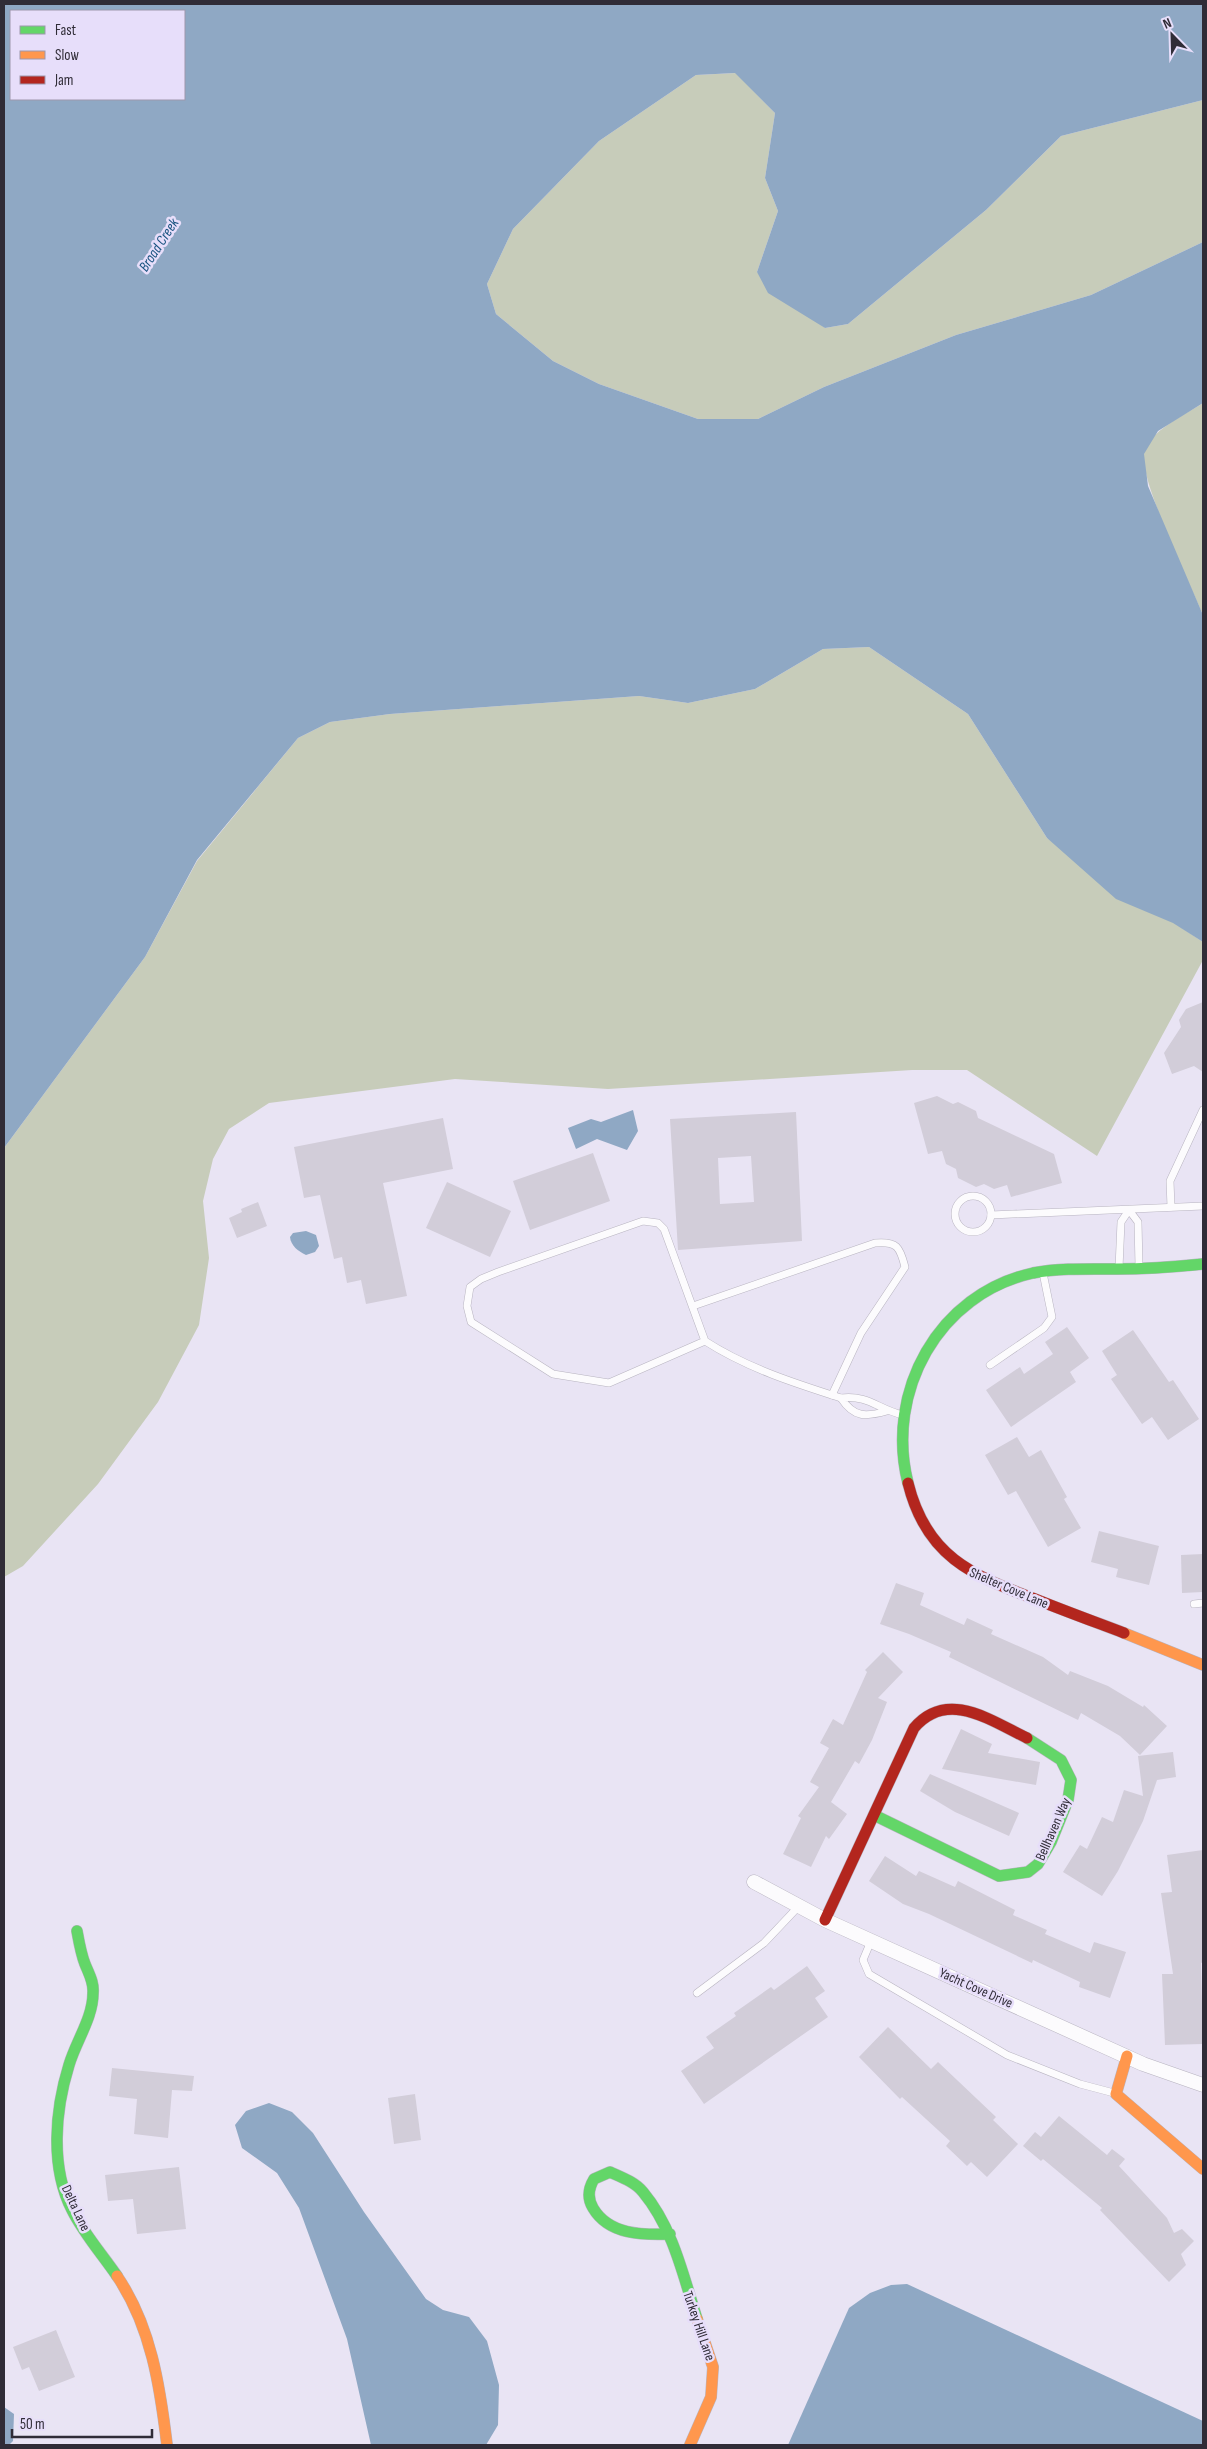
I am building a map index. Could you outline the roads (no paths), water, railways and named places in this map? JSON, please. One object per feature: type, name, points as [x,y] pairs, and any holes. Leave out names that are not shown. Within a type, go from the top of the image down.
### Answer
[{"type":"street","name":"Shelter Cove Lane","points":[[1203,1264],[1139,1269],[1043,1271],[996,1287],[963,1308],[945,1323],[919,1362],[908,1390],[903,1416],[902,1450],[905,1478],[922,1521],[942,1550],[956,1562],[989,1582],[1165,1648],[1203,1665]]},
{"type":"street","name":"Bellhaven Way","points":[[825,1920],[914,1728],[926,1715],[949,1706],[963,1709],[1054,1752],[1065,1765],[1071,1781],[1069,1796],[1044,1858],[1032,1870],[1016,1876],[999,1876],[874,1816]]},
{"type":"street","name":"Yacht Cove Drive","points":[[754,1882],[825,1920],[871,1941],[1154,2068],[1203,2084]]},
{"type":"street","name":"Delta Lane","points":[[77,1931],[83,1959],[93,1986],[91,2008],[74,2048],[58,2108],[57,2148],[64,2187],[82,2226],[119,2280],[145,2328],[162,2394],[167,2445]]},
{"type":"street","points":[[1127,2056],[1116,2094],[1203,2169]]},
{"type":"street","name":"Turkey Hill Lane","points":[[670,2234],[646,2235],[624,2232],[607,2223],[598,2216],[589,2199],[588,2192],[594,2179],[610,2172],[627,2180],[642,2191],[670,2234],[713,2367],[711,2397],[690,2445]]},
{"type":"lane","points":[[1171,1207],[1170,1181],[1203,1110]]},
{"type":"lane","points":[[971,1197],[983,1200],[990,1209],[991,1215],[987,1226],[972,1232],[961,1228],[955,1212],[960,1202],[971,1197]]},
{"type":"lane","points":[[991,1215],[1203,1206]]},
{"type":"lane","points":[[1129,1210],[1138,1222],[1139,1269]]},
{"type":"lane","points":[[1119,1269],[1121,1222],[1129,1210]]},
{"type":"lane","points":[[705,1341],[609,1383],[553,1374],[471,1322],[467,1306],[470,1287],[481,1279],[643,1222],[658,1223],[664,1229],[705,1341],[745,1363],[781,1378],[841,1398],[855,1397],[873,1401],[887,1412],[903,1416]]},
{"type":"lane","points":[[693,1306],[875,1243],[887,1242],[896,1245],[902,1254],[906,1267],[861,1333],[832,1395]]},
{"type":"lane","points":[[990,1365],[1044,1328],[1052,1317],[1043,1271]]},
{"type":"lane","points":[[841,1398],[848,1408],[867,1416],[887,1412]]},
{"type":"lane","points":[[1194,1604],[1203,1603]]},
{"type":"lane","points":[[697,1993],[764,1943],[799,1906]]},
{"type":"lane","points":[[871,1941],[863,1960],[869,1974],[1007,2055],[1080,2084],[1116,2094]]},
{"type":"water","name":"Broad Creek","points":[[4,4],[1203,4],[1203,100],[1061,136],[986,210],[848,324],[825,328],[768,293],[757,272],[778,211],[765,178],[775,113],[735,73],[696,75],[599,141],[513,229],[487,284],[496,314],[553,361],[599,384],[698,419],[758,419],[824,387],[956,335],[1091,295],[1203,242],[1203,403],[1158,431],[1144,454],[1148,486],[1203,615],[1203,942],[1173,923],[1116,899],[1047,838],[968,714],[869,647],[823,649],[755,689],[688,703],[639,696],[390,714],[330,722],[298,738],[197,860],[145,957],[4,1148]]},
{"type":"water","points":[[633,1110],[638,1131],[627,1150],[597,1139],[576,1149],[568,1128],[591,1119],[601,1122]]},
{"type":"water","points":[[306,1231],[316,1235],[319,1246],[315,1252],[306,1255],[295,1248],[290,1237],[293,1233]]},
{"type":"water","points":[[269,2103],[292,2112],[313,2133],[364,2212],[426,2299],[443,2310],[469,2317],[487,2341],[499,2385],[498,2425],[486,2445],[371,2445],[347,2339],[299,2208],[277,2173],[242,2148],[235,2125],[246,2111]]},
{"type":"water","points":[[907,2284],[1203,2421],[1203,2445],[788,2445],[849,2308],[870,2293],[891,2285]]},
{"type":"water","points":[[4,2407],[14,2414],[13,2441],[9,2445],[4,2445]]}]
